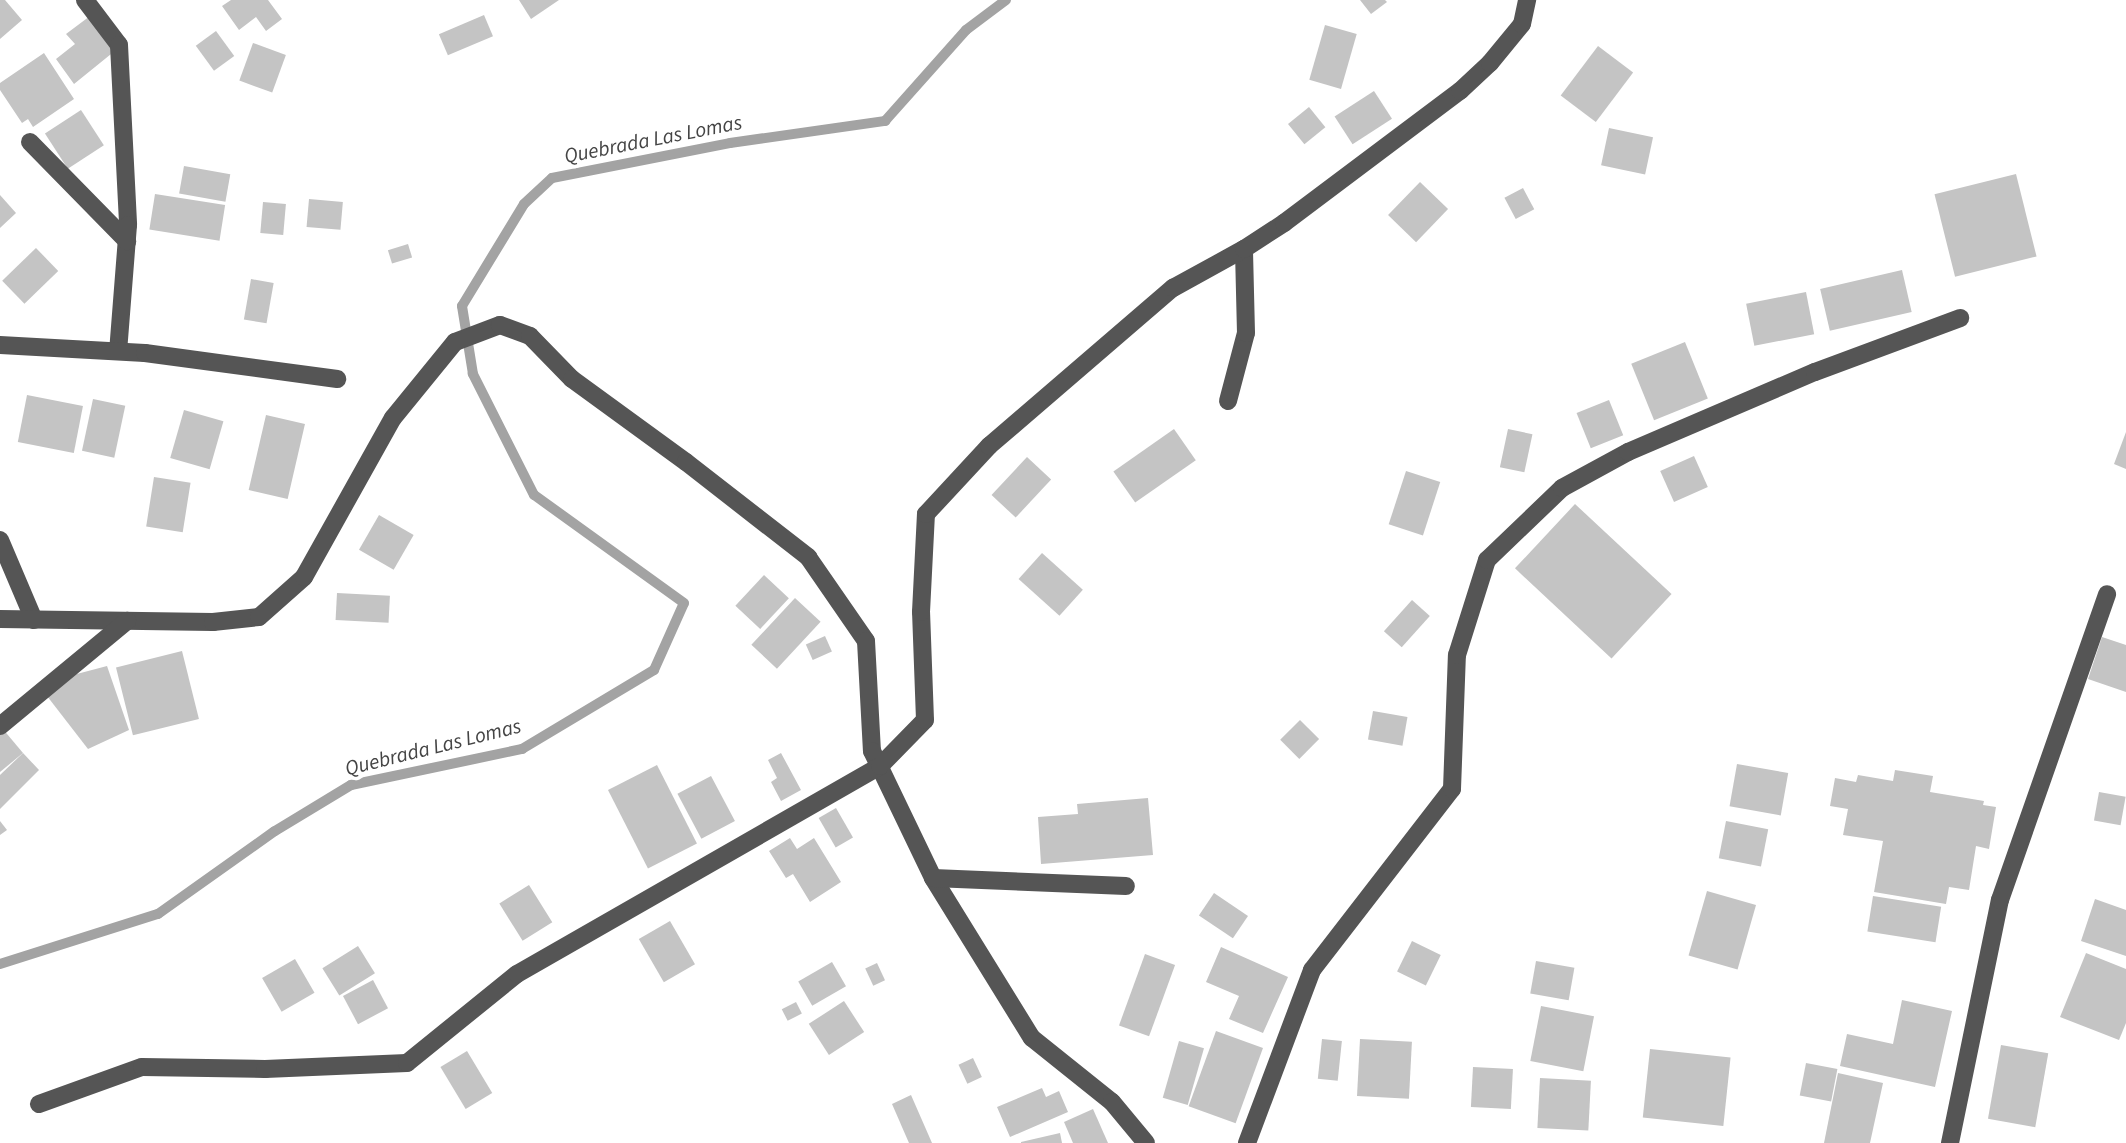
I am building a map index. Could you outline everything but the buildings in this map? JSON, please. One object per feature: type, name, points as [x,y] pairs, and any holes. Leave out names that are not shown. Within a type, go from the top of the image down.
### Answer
[{"type":"street","points":[[85,0],[118,45],[127,241],[118,351]]},
{"type":"street","points":[[39,1104],[142,1067],[265,1069],[407,1063],[517,974],[880,766],[925,720],[921,612],[926,514],[989,446],[1173,288],[1244,249],[1460,91],[1490,63],[1522,24],[1527,0]]},
{"type":"street","points":[[30,142],[127,241]]},
{"type":"street","points":[[1228,401],[1247,333],[1244,249]]},
{"type":"street","points":[[1247,1143],[1312,970],[1452,789],[1457,655],[1487,560],[1562,488],[1628,452],[1815,372],[1960,318]]},
{"type":"street","points":[[0,619],[213,622],[259,617],[304,577],[393,418],[455,342],[500,325],[530,336],[572,379],[686,462],[808,557],[866,642],[872,751],[933,878],[1032,1038],[1112,1102],[1146,1143]]},
{"type":"street","points":[[0,345],[118,351],[337,379]]},
{"type":"street","points":[[0,540],[34,620]]},
{"type":"street","points":[[1950,1143],[2000,900],[2107,594]]},
{"type":"street","points":[[0,726],[127,621]]},
{"type":"street","points":[[933,878],[1126,886]]},
{"type":"waterway","name":"Quebrada Las Lomas","points":[[0,964],[158,914],[275,831],[351,785],[522,749],[654,670],[684,603],[534,495],[473,374],[462,306],[524,204],[552,178],[730,143],[885,121],[966,30],[1006,0]]}]
